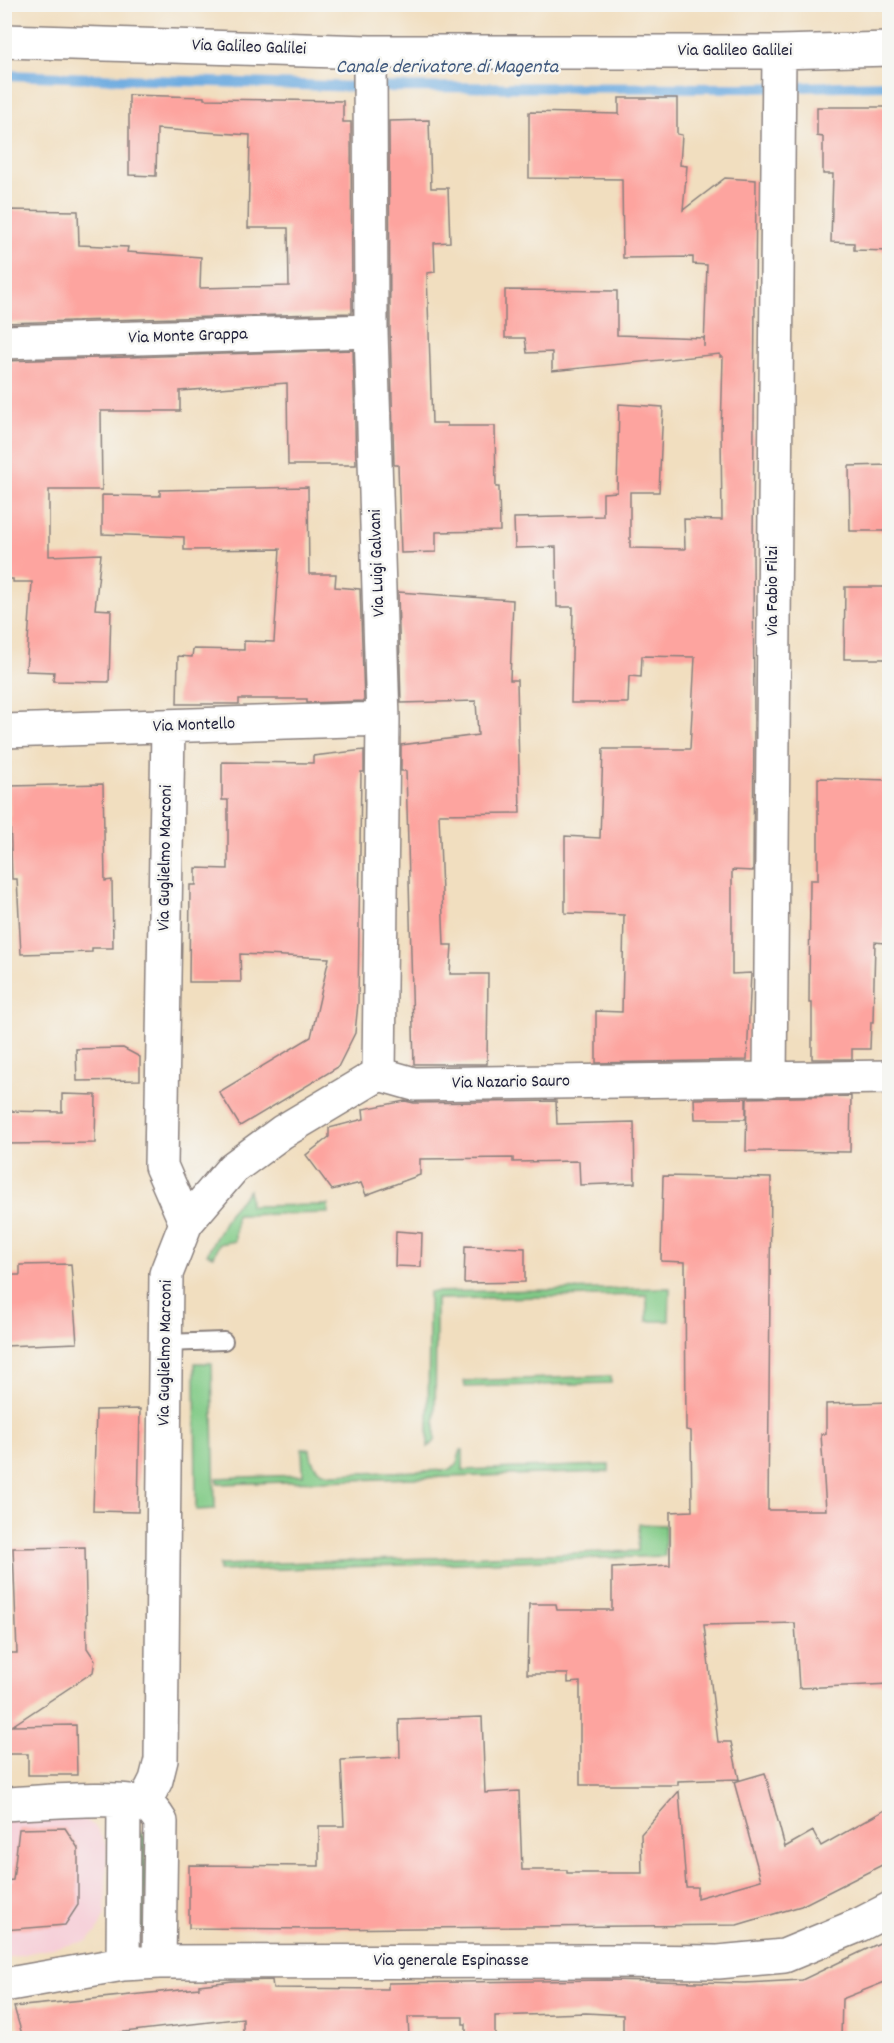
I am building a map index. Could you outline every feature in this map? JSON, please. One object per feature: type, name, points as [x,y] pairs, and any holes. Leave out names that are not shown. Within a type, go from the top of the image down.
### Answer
[{"type":"street","name":"Via Galileo Galilei","points":[[4,41],[370,60],[778,59],[890,49]]},
{"type":"street","name":"Via Fabio Filzi","points":[[770,1080],[778,59]]},
{"type":"street","name":"Via Luigi Galvani","points":[[370,60],[371,331],[383,719],[379,1074]]},
{"type":"street","name":"Via Monte Grappa","points":[[4,342],[371,331]]},
{"type":"street","name":"Via Montello","points":[[4,731],[383,719]]},
{"type":"street","name":"Via Guglielmo Marconi","points":[[123,1964],[134,1802],[156,1780],[161,1760],[166,1274],[186,1223],[161,1166],[168,727]]},
{"type":"street","name":"Via Nazario Sauro","points":[[379,1074],[414,1084],[890,1077]]},
{"type":"street","points":[[186,1223],[233,1168],[282,1132],[379,1074]]},
{"type":"street","points":[[4,1804],[134,1802],[156,1812],[161,1822],[159,1962]]},
{"type":"street","name":"Via generale Espinasse","points":[[4,1985],[123,1964],[159,1962],[718,1962],[784,1956],[859,1925],[890,1909]]},
{"type":"lane","points":[[164,1343],[224,1341]]},
{"type":"shaded area","points":[[75,1813],[96,1827],[107,1847],[105,1914],[97,1932],[87,1941],[5,1958],[5,1818]]},
{"type":"green space","points":[[249,1190],[250,1206],[328,1205],[329,1213],[236,1215],[235,1241],[219,1244],[214,1256],[207,1254],[229,1213]]},
{"type":"green space","points":[[670,1288],[669,1321],[647,1321],[647,1295],[436,1299],[435,1441],[428,1447],[429,1292]]},
{"type":"green space","points":[[195,1363],[212,1363],[215,1509],[196,1510]]},
{"type":"green space","points":[[611,1376],[611,1383],[465,1387],[464,1381]]},
{"type":"green space","points":[[302,1449],[310,1449],[315,1466],[331,1474],[451,1470],[456,1465],[461,1450],[463,1450],[463,1470],[609,1465],[609,1472],[218,1484],[217,1478],[303,1475]]},
{"type":"green space","points":[[639,1524],[665,1525],[665,1556],[219,1571],[219,1565],[638,1551]]},
{"type":"green space","points":[[141,1832],[146,1840],[144,1930],[139,1931],[139,1834]]},
{"type":"building","points":[[129,95],[204,97],[204,99],[343,101],[343,122],[351,122],[352,313],[4,323],[4,210],[78,211],[79,245],[128,247],[127,252],[201,257],[200,288],[289,286],[288,228],[248,228],[250,135],[157,129],[156,176],[129,175]]},
{"type":"building","points":[[619,98],[677,98],[677,134],[682,135],[680,165],[687,166],[683,210],[725,178],[756,180],[753,871],[732,870],[732,974],[751,973],[747,1060],[596,1063],[596,1011],[622,1012],[624,915],[565,913],[565,836],[600,838],[603,749],[690,749],[695,657],[642,656],[641,677],[629,676],[628,703],[571,703],[573,607],[557,607],[556,547],[515,548],[514,518],[603,516],[603,493],[617,492],[619,404],[663,407],[659,492],[630,492],[630,548],[685,549],[684,519],[722,520],[723,357],[720,357],[720,354],[552,371],[552,352],[527,353],[525,338],[505,338],[505,290],[617,291],[617,335],[704,338],[704,347],[707,265],[693,264],[693,257],[623,258],[622,179],[529,178],[529,112],[619,114]]},
{"type":"building","points":[[817,107],[890,107],[890,144],[886,144],[885,199],[890,199],[890,251],[854,250],[854,243],[831,242],[833,174],[823,174],[823,137],[817,136]]},
{"type":"building","points":[[429,120],[431,188],[448,188],[450,242],[434,243],[435,272],[427,273],[432,423],[447,423],[447,426],[495,426],[496,487],[499,487],[500,531],[436,532],[436,552],[401,553],[398,465],[394,465],[390,331],[389,121]]},
{"type":"building","points":[[353,350],[356,465],[288,465],[287,383],[180,391],[180,411],[101,411],[102,490],[49,490],[49,556],[101,554],[95,609],[111,610],[109,682],[53,681],[54,672],[26,671],[32,582],[13,582],[13,579],[4,579],[4,361]]},
{"type":"building","points":[[890,465],[890,531],[850,531],[849,466]]},
{"type":"building","points":[[308,487],[309,574],[336,574],[335,587],[360,589],[364,701],[307,703],[307,699],[239,699],[239,704],[177,704],[178,656],[192,657],[193,649],[244,650],[244,641],[274,642],[280,549],[184,550],[184,537],[102,534],[102,495],[160,496],[160,490]]},
{"type":"building","points":[[845,587],[890,587],[890,659],[844,659]]},
{"type":"building","points":[[398,592],[513,600],[510,680],[517,680],[520,813],[439,814],[444,945],[452,945],[450,974],[488,974],[487,1064],[414,1064],[406,771],[401,771],[401,745],[478,735],[476,701],[401,703]]},
{"type":"building","points":[[364,750],[364,772],[361,772],[358,1003],[355,1033],[338,1067],[240,1126],[219,1092],[311,1037],[329,958],[240,954],[241,982],[189,982],[190,885],[196,885],[196,868],[228,869],[228,800],[222,800],[222,762],[313,763],[313,756]]},
{"type":"building","points":[[818,778],[890,780],[890,915],[885,915],[884,943],[875,942],[870,1049],[852,1049],[852,1059],[812,1059],[812,1003],[809,1003],[810,880],[818,880]]},
{"type":"building","points":[[103,784],[105,881],[112,880],[113,948],[92,948],[92,952],[21,954],[17,879],[12,879],[9,786]]},
{"type":"building","points":[[123,1048],[140,1057],[140,1080],[77,1081],[76,1049]]},
{"type":"building","points":[[62,1094],[96,1095],[95,1143],[4,1144],[4,1111],[62,1112]]},
{"type":"building","points":[[851,1096],[850,1152],[746,1151],[747,1098]]},
{"type":"building","points":[[746,1098],[746,1119],[695,1119],[694,1099]]},
{"type":"building","points":[[405,1101],[414,1103],[556,1101],[557,1124],[634,1122],[635,1183],[580,1185],[579,1161],[513,1162],[513,1158],[420,1159],[420,1175],[366,1195],[361,1183],[332,1190],[306,1155],[329,1137],[329,1128],[364,1119],[363,1109]]},
{"type":"building","points":[[663,1176],[771,1178],[768,1510],[826,1510],[821,1434],[826,1434],[826,1404],[890,1402],[890,1684],[799,1688],[795,1623],[704,1625],[718,1742],[731,1742],[739,1779],[678,1781],[678,1785],[580,1785],[580,1682],[568,1683],[568,1674],[527,1674],[529,1604],[556,1604],[557,1610],[612,1610],[612,1568],[670,1565],[670,1512],[692,1511],[691,1431],[686,1430],[685,1262],[661,1261]]},
{"type":"building","points":[[396,1231],[422,1233],[421,1267],[395,1266]]},
{"type":"building","points":[[465,1246],[525,1248],[525,1282],[464,1283]]},
{"type":"building","points":[[71,1264],[77,1343],[4,1346],[4,1275],[20,1275],[20,1265]]},
{"type":"building","points":[[140,1409],[138,1512],[93,1511],[96,1410]]},
{"type":"building","points":[[85,1547],[87,1648],[95,1660],[93,1672],[12,1726],[76,1725],[77,1775],[28,1775],[28,1754],[4,1754],[4,1726],[9,1726],[8,1653],[17,1653],[13,1548]]},
{"type":"building","points":[[482,1717],[485,1793],[519,1791],[522,1870],[567,1870],[567,1873],[642,1873],[641,1834],[679,1791],[686,1887],[697,1887],[697,1898],[761,1880],[734,1782],[765,1773],[785,1847],[813,1831],[821,1846],[890,1807],[890,1861],[801,1906],[737,1925],[189,1928],[189,1865],[319,1866],[319,1826],[344,1826],[341,1760],[400,1757],[399,1720]]},
{"type":"building","points":[[65,1828],[78,1848],[78,1905],[65,1925],[4,1930],[4,1881],[13,1880],[19,1829]]},
{"type":"building","points":[[890,1938],[890,1980],[842,1999],[841,2038],[623,2038],[623,2015],[586,2013],[495,2016],[495,2038],[466,2038],[466,2024],[463,2024],[463,2017],[408,2017],[409,2038],[243,2038],[243,2018],[73,2038],[23,2038],[14,2007],[199,1988],[199,1985],[233,1981],[272,1980],[273,1988],[388,1989],[388,1983],[606,1980],[745,1983],[802,1980]]},
{"type":"waterway","name":"Canale derivatore di Magenta","points":[[4,75],[359,87],[741,88],[890,85]]}]
